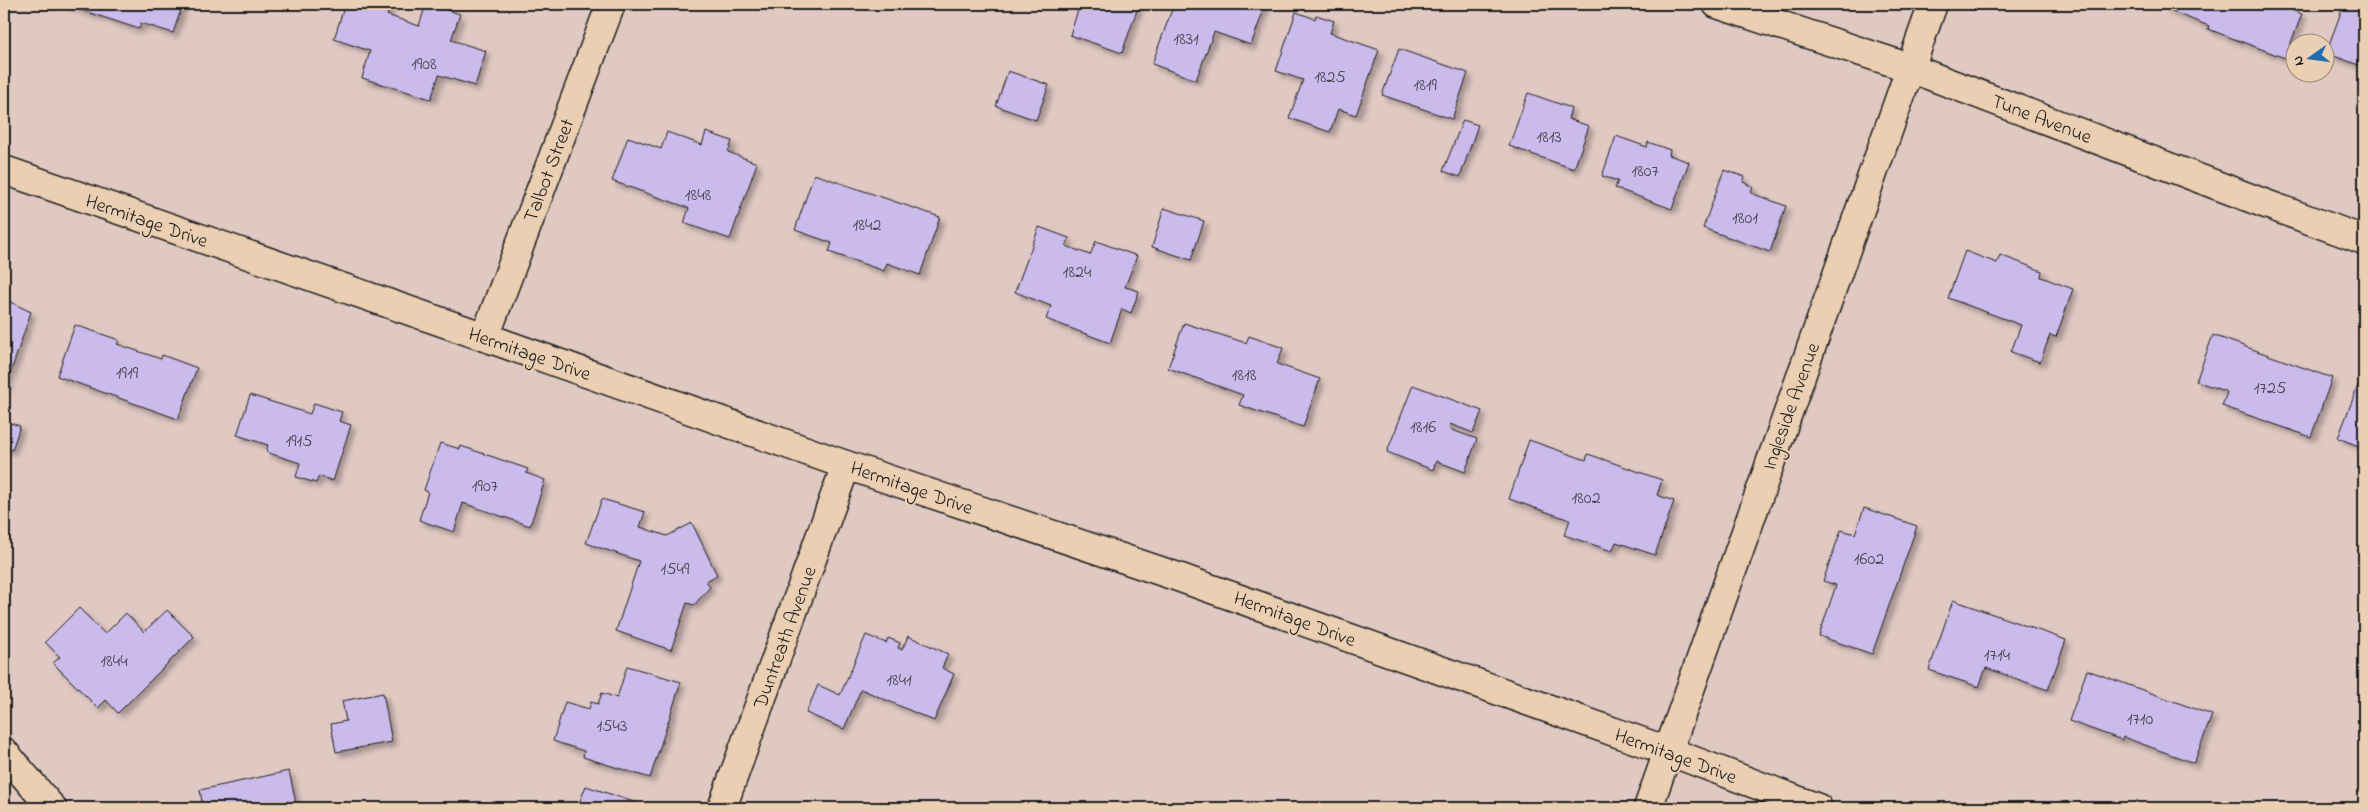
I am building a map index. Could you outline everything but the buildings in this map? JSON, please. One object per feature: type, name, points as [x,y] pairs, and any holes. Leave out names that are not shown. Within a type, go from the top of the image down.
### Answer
[{"type":"street","name":"Talbot Street","points":[[485,337],[611,4]]},
{"type":"street","name":"Tune Avenue","points":[[1717,4],[1910,68],[2364,240]]},
{"type":"street","name":"Ingleside Avenue","points":[[1648,808],[1933,4]]},
{"type":"street","name":"Hermitage Drive","points":[[4,170],[846,465],[1178,577],[1668,751],[1818,808]]},
{"type":"street","name":"Duntreath Avenue","points":[[722,808],[846,465]]},
{"type":"street","points":[[4,752],[52,808]]}]
